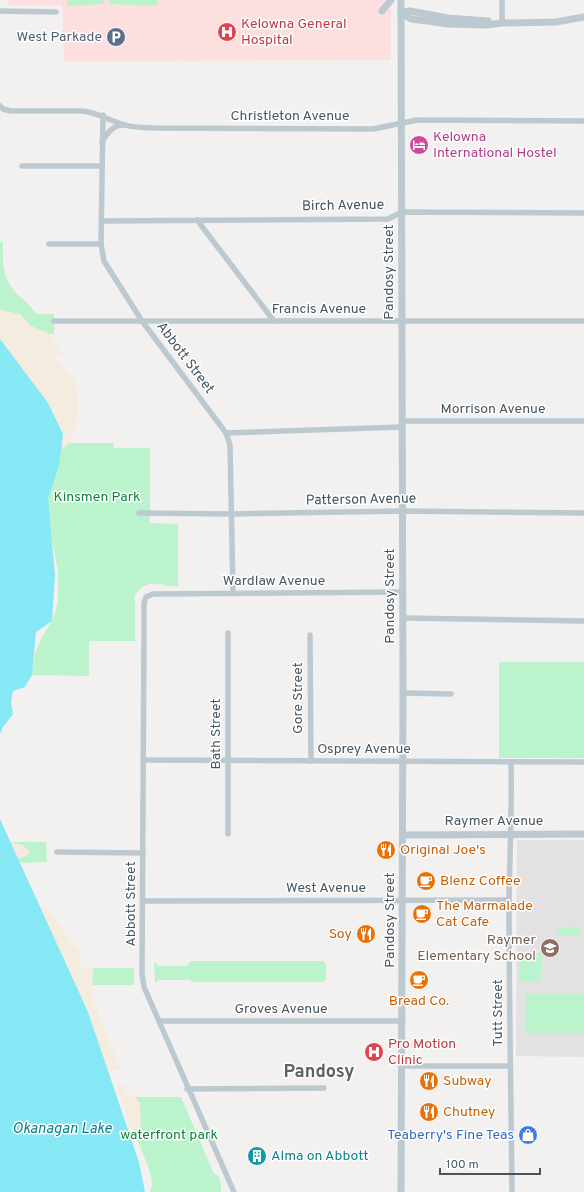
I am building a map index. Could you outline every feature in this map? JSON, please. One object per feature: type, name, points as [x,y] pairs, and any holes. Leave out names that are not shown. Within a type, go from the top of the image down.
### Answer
[{"type":"street","points":[[382,11],[391,0]]},
{"type":"street","name":"Pandosy Street","points":[[401,0],[403,511],[402,1192]]},
{"type":"street","points":[[502,0],[502,23]]},
{"type":"street","points":[[0,11],[56,12]]},
{"type":"street","points":[[401,13],[411,19],[448,24],[486,26],[502,23],[556,22],[584,17]]},
{"type":"street","name":"Christleton Avenue","points":[[0,106],[6,110],[94,112],[124,125],[154,128],[374,129],[417,120],[584,121]]},
{"type":"street","name":"Abbott Street","points":[[103,116],[101,244],[104,261],[142,321],[226,433],[230,445],[233,593]]},
{"type":"street","points":[[102,143],[107,134],[113,128],[119,125],[124,125]]},
{"type":"street","points":[[22,166],[102,166]]},
{"type":"street","name":"Birch Avenue","points":[[102,221],[388,219],[402,212],[584,212]]},
{"type":"street","points":[[197,220],[274,321]]},
{"type":"street","points":[[49,244],[101,244]]},
{"type":"street","name":"Francis Avenue","points":[[54,321],[584,321]]},
{"type":"street","name":"Morrison Avenue","points":[[226,433],[402,424],[584,421]]},
{"type":"street","name":"Patterson Avenue","points":[[139,514],[403,511],[584,513]]},
{"type":"street","name":"Wardlaw Avenue","points":[[146,597],[153,594],[403,592]]},
{"type":"street","name":"Abbott Street","points":[[146,597],[144,604],[142,974],[144,987],[234,1192]]},
{"type":"street","points":[[403,618],[584,621]]},
{"type":"street","name":"Bath Street","points":[[228,633],[228,834]]},
{"type":"street","name":"Gore Street","points":[[310,635],[311,761]]},
{"type":"street","points":[[403,693],[451,694]]},
{"type":"street","name":"Osprey Avenue","points":[[143,760],[584,762]]},
{"type":"street","name":"Tutt Street","points":[[511,762],[510,1066],[512,1192]]},
{"type":"street","name":"Raymer Avenue","points":[[403,834],[584,834]]},
{"type":"street","points":[[57,852],[143,853]]},
{"type":"street","name":"West Avenue","points":[[142,901],[510,900]]},
{"type":"street","name":"Groves Avenue","points":[[159,1021],[403,1021]]},
{"type":"street","points":[[403,1066],[510,1066]]},
{"type":"street","points":[[188,1089],[324,1088]]},
{"type":"shaded area","name":"Kelowna General Hospital","points":[[8,0],[391,0],[391,60],[64,61],[62,5],[8,5]]},
{"type":"shaded area","name":"Raymer Elementary School","points":[[517,840],[584,840],[584,1057],[516,1056]]},
{"type":"green space","points":[[67,0],[104,0],[104,4],[67,6]]},
{"type":"green space","points":[[109,0],[158,0],[158,6],[109,4]]},
{"type":"green space","points":[[0,242],[3,242],[5,275],[11,287],[36,314],[54,314],[54,334],[22,334],[0,312]]},
{"type":"green space","name":"Kinsmen Park","points":[[56,443],[114,443],[113,448],[150,448],[150,523],[178,524],[178,587],[150,584],[140,589],[135,595],[136,641],[89,641],[89,676],[32,675],[35,654],[41,639],[53,619],[58,602],[58,571],[44,497]]},
{"type":"green space","points":[[499,662],[584,662],[584,758],[499,758]]},
{"type":"green space","points":[[8,842],[46,842],[47,862],[21,863]]},
{"type":"green space","points":[[580,927],[580,936],[557,936],[557,928]]},
{"type":"green space","points":[[520,953],[541,953],[541,982],[519,982]]},
{"type":"green space","points":[[154,961],[158,966],[187,966],[191,961],[323,961],[326,964],[326,979],[323,982],[191,982],[191,980],[159,980],[155,983]]},
{"type":"green space","points":[[86,968],[134,968],[134,985],[85,985]]},
{"type":"green space","points":[[526,994],[584,994],[584,1034],[526,1034]]},
{"type":"green space","name":"waterfront park","points":[[129,1097],[181,1097],[214,1174],[218,1175],[221,1184],[221,1192],[150,1192],[152,1186],[150,1170],[136,1138]]},
{"type":"sand","points":[[0,310],[20,314],[31,326],[50,334],[63,356],[56,356],[55,359],[73,379],[79,399],[77,422],[69,443],[62,450],[63,434],[56,423],[47,402],[0,339]]},
{"type":"sand","points":[[8,842],[22,845],[30,851],[27,856],[20,858],[17,862]]},
{"type":"sand","points":[[46,906],[80,953],[80,967],[93,968],[92,997],[121,1070],[108,1070],[88,1012],[40,907]]},
{"type":"sand","points":[[116,1085],[124,1085],[125,1094],[134,1095],[140,1103],[140,1129],[136,1130],[128,1128],[126,1113]]},
{"type":"water","points":[[0,339],[48,403],[63,434],[59,465],[48,499],[55,575],[52,621],[36,632],[32,675],[25,687],[13,691],[11,703],[13,714],[3,727],[0,734]]},
{"type":"water","name":"Okanagan Lake","points":[[0,819],[88,1012],[139,1162],[145,1192],[0,1192]]},
{"type":"place","name":"Kelowna General Hospital","points":[[227,32]]},
{"type":"place","name":"West Parkade","points":[[116,37]]},
{"type":"place","name":"Kelowna International Hostel","points":[[419,145]]},
{"type":"place","name":"Original Joe's","points":[[386,850]]},
{"type":"place","name":"Blenz Coffee","points":[[426,881]]},
{"type":"place","name":"The Marmalade Cat Cafe","points":[[422,914]]},
{"type":"place","name":"Soy","points":[[366,934]]},
{"type":"place","name":"Raymer Elementary School","points":[[550,948]]},
{"type":"place","name":"Bread Co.","points":[[419,980]]},
{"type":"place","name":"Pro Motion Clinic","points":[[374,1052]]},
{"type":"place","name":"Subway","points":[[429,1081]]},
{"type":"place","name":"Chutney","points":[[429,1112]]},
{"type":"place","name":"Teaberry's Fine Teas","points":[[528,1135]]},
{"type":"place","name":"Alma on Abbott","points":[[257,1156]]},
{"type":"district","name":"Pandosy","points":[[319,1072]]}]
